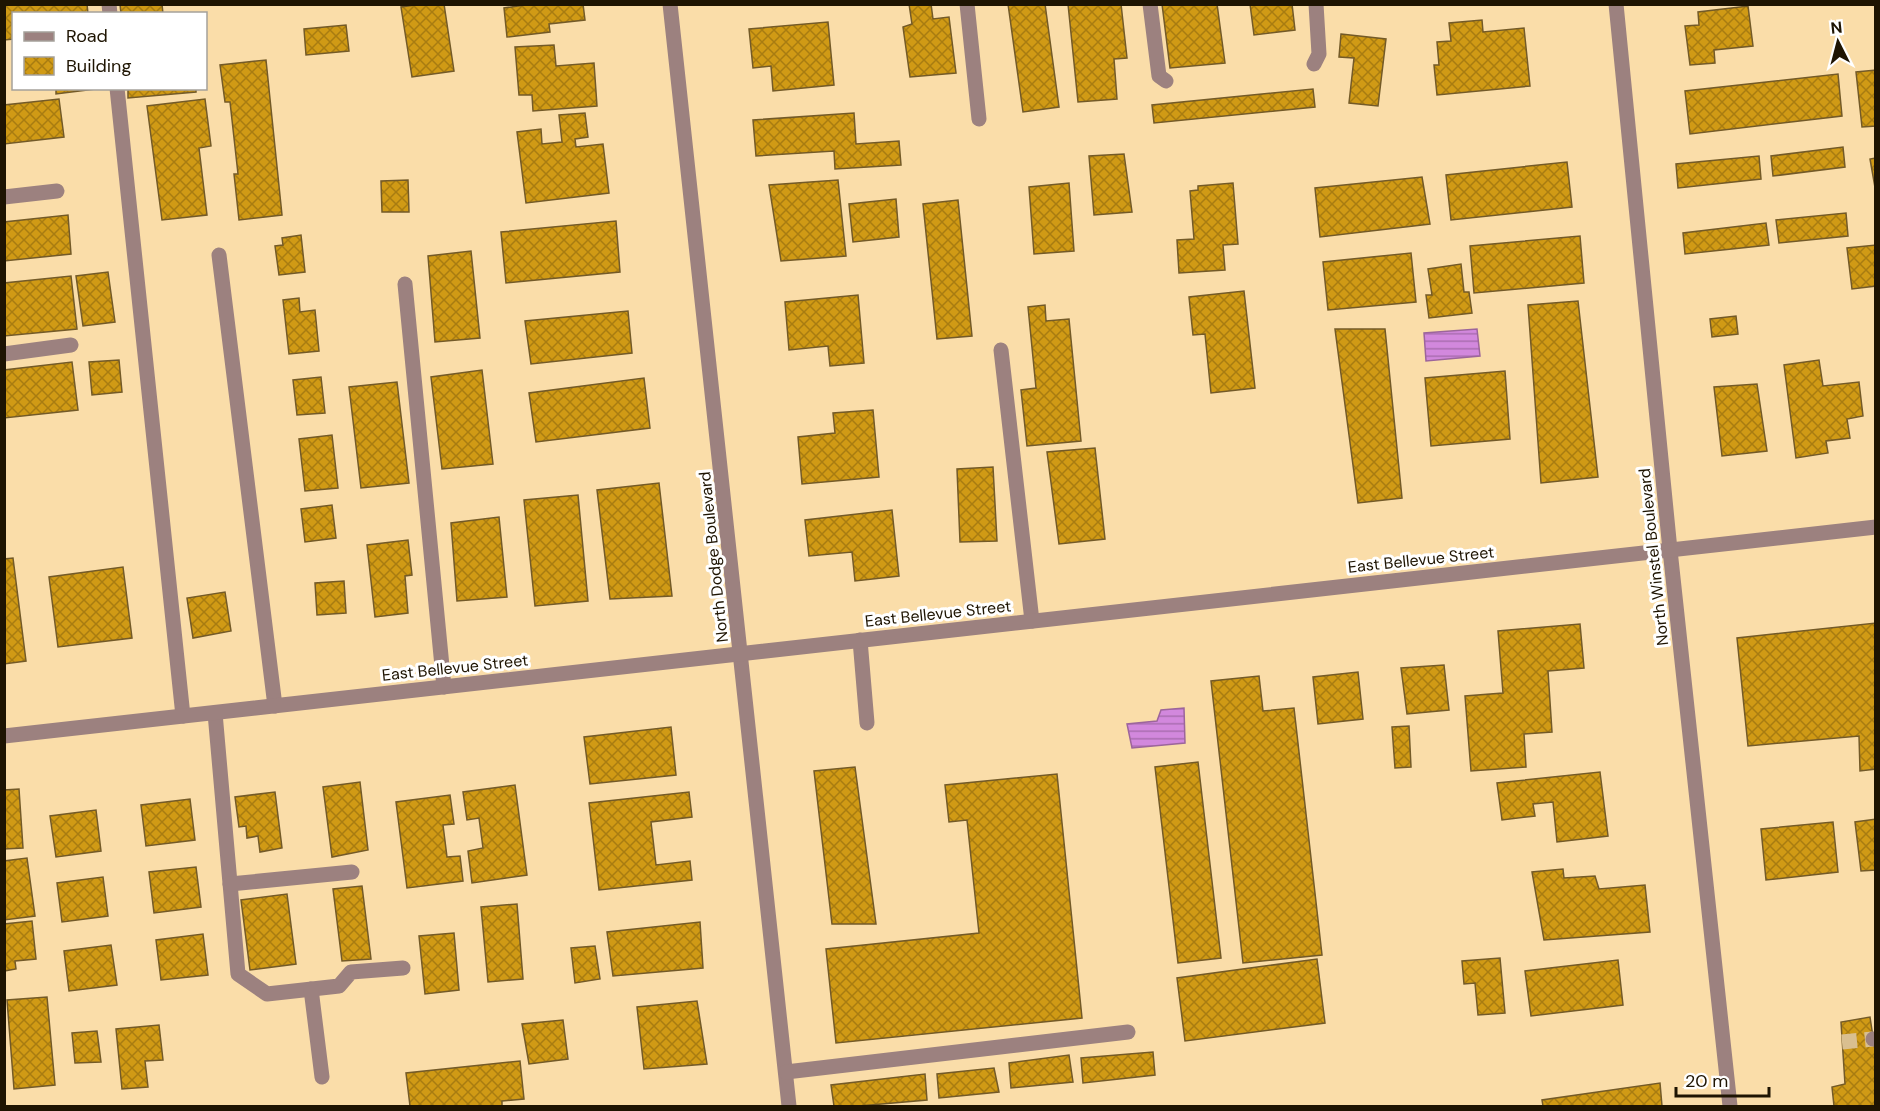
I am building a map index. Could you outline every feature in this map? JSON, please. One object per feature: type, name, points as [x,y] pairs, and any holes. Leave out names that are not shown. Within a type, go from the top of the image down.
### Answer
[{"type":"street","name":"North Dodge Boulevard","points":[[670,4],[789,1107]]},
{"type":"street","points":[[967,4],[979,119]]},
{"type":"street","points":[[1150,4],[1159,76],[1166,81]]},
{"type":"street","points":[[1314,64],[1319,54],[1316,4]]},
{"type":"street","name":"North Winstel Boulevard","points":[[1616,4],[1670,550],[1730,1107]]},
{"type":"street","points":[[117,90],[183,716]]},
{"type":"street","points":[[4,196],[57,191]]},
{"type":"street","points":[[219,255],[275,706]]},
{"type":"street","points":[[405,284],[444,687]]},
{"type":"street","points":[[4,354],[71,345]]},
{"type":"street","points":[[1001,350],[1032,621]]},
{"type":"street","name":"East Bellevue Street","points":[[4,736],[1875,527]]},
{"type":"street","points":[[860,640],[867,723]]},
{"type":"street","points":[[214,713],[238,974],[267,994],[339,986],[351,972],[403,968]]},
{"type":"street","points":[[230,884],[352,872]]},
{"type":"street","points":[[311,988],[322,1077]]},
{"type":"street","points":[[786,1072],[1128,1032]]},
{"type":"shaded area","points":[[1477,329],[1480,356],[1426,361],[1424,333]]},
{"type":"shaded area","points":[[1184,708],[1185,743],[1132,748],[1127,724],[1157,721],[1161,710]]},
{"type":"building","points":[[4,4],[87,4],[88,12],[12,12],[12,39],[4,40]]},
{"type":"building","points":[[120,4],[162,4],[163,12],[121,12]]},
{"type":"building","points":[[444,4],[454,71],[412,77],[401,7]]},
{"type":"building","points":[[531,4],[583,4],[585,20],[549,24],[550,32],[507,37],[504,8]]},
{"type":"building","points":[[909,4],[931,4],[933,19],[949,17],[956,73],[910,77],[903,27],[912,24]]},
{"type":"building","points":[[1008,4],[1045,4],[1059,107],[1023,112]]},
{"type":"building","points":[[1068,4],[1121,4],[1127,58],[1114,59],[1117,99],[1078,102]]},
{"type":"building","points":[[1162,4],[1217,4],[1225,63],[1170,68]]},
{"type":"building","points":[[1250,4],[1292,4],[1295,30],[1254,35]]},
{"type":"building","points":[[1748,6],[1753,46],[1714,50],[1715,63],[1690,65],[1685,26],[1699,25],[1698,12]]},
{"type":"building","points":[[1482,20],[1483,32],[1524,28],[1530,86],[1437,95],[1434,65],[1439,65],[1437,42],[1451,41],[1449,23]]},
{"type":"building","points":[[828,22],[834,85],[773,91],[771,66],[753,68],[749,29]]},
{"type":"building","points":[[346,25],[349,51],[306,55],[304,29]]},
{"type":"building","points":[[1341,34],[1386,39],[1378,106],[1349,103],[1354,58],[1339,57]]},
{"type":"building","points":[[554,45],[556,66],[594,63],[597,106],[533,111],[532,95],[519,95],[515,47]]},
{"type":"building","points":[[266,60],[282,215],[239,220],[234,174],[238,174],[230,102],[225,102],[220,65]]},
{"type":"building","points":[[1876,70],[1876,126],[1862,127],[1856,72]]},
{"type":"building","points":[[1838,74],[1842,116],[1690,134],[1685,91]]},
{"type":"building","points":[[1313,89],[1315,107],[1154,123],[1152,105]]},
{"type":"building","points":[[56,90],[87,90],[56,94]]},
{"type":"building","points":[[128,90],[196,90],[196,92],[128,98]]},
{"type":"building","points":[[59,99],[64,137],[4,144],[4,105]]},
{"type":"building","points":[[205,99],[211,146],[199,148],[207,215],[162,220],[147,106]]},
{"type":"building","points":[[585,113],[588,137],[575,139],[576,147],[603,144],[609,193],[526,203],[517,132],[541,129],[542,144],[562,142],[559,115]]},
{"type":"building","points":[[854,113],[856,144],[899,141],[901,165],[835,169],[834,151],[756,156],[753,120]]},
{"type":"building","points":[[1843,147],[1845,167],[1773,176],[1771,156]]},
{"type":"building","points":[[1124,154],[1132,212],[1094,215],[1089,156]]},
{"type":"building","points":[[1759,156],[1761,179],[1678,188],[1676,164]]},
{"type":"building","points":[[1876,158],[1876,193],[1870,159]]},
{"type":"building","points":[[1567,162],[1572,207],[1451,220],[1446,175]]},
{"type":"building","points":[[1422,177],[1430,224],[1320,237],[1315,188]]},
{"type":"building","points":[[408,180],[409,212],[382,212],[381,181]]},
{"type":"building","points":[[838,180],[846,256],[781,261],[769,185]]},
{"type":"building","points":[[1069,183],[1074,251],[1034,254],[1029,187]]},
{"type":"building","points":[[1233,183],[1238,244],[1223,245],[1225,270],[1179,273],[1177,240],[1194,239],[1190,191],[1198,190],[1198,186]]},
{"type":"building","points":[[896,199],[899,237],[853,242],[849,204]]},
{"type":"building","points":[[958,200],[972,336],[937,339],[923,204]]},
{"type":"building","points":[[1846,213],[1848,236],[1779,243],[1776,220]]},
{"type":"building","points":[[68,215],[71,254],[4,261],[4,222]]},
{"type":"building","points":[[616,221],[620,272],[506,283],[501,232]]},
{"type":"building","points":[[1766,223],[1769,245],[1685,254],[1683,233]]},
{"type":"building","points":[[301,235],[305,272],[279,275],[275,246],[283,245],[282,238]]},
{"type":"building","points":[[1580,236],[1584,283],[1474,293],[1470,246]]},
{"type":"building","points":[[1876,245],[1876,286],[1852,289],[1847,248]]},
{"type":"building","points":[[471,251],[480,338],[435,342],[428,256]]},
{"type":"building","points":[[1411,253],[1416,302],[1328,310],[1323,262]]},
{"type":"building","points":[[1461,264],[1464,292],[1469,292],[1472,313],[1429,318],[1426,295],[1432,295],[1428,269]]},
{"type":"building","points":[[108,272],[115,322],[83,326],[76,276]]},
{"type":"building","points":[[71,276],[77,329],[4,336],[4,283]]},
{"type":"building","points":[[1244,291],[1255,388],[1211,393],[1205,334],[1193,335],[1189,297]]},
{"type":"building","points":[[858,295],[864,363],[830,366],[828,346],[789,350],[785,302]]},
{"type":"building","points":[[299,298],[300,312],[315,310],[319,351],[289,354],[283,300]]},
{"type":"building","points":[[1578,301],[1598,477],[1541,483],[1528,305]]},
{"type":"building","points":[[1045,305],[1046,321],[1069,319],[1081,441],[1027,446],[1021,390],[1036,388],[1028,307]]},
{"type":"building","points":[[628,311],[632,353],[531,364],[525,321]]},
{"type":"building","points":[[1736,316],[1738,334],[1712,337],[1710,319]]},
{"type":"building","points":[[1335,329],[1385,329],[1402,498],[1358,503]]},
{"type":"building","points":[[119,360],[122,392],[92,395],[89,362]]},
{"type":"building","points":[[1819,360],[1823,386],[1859,382],[1863,416],[1847,419],[1850,438],[1826,441],[1828,453],[1796,458],[1784,365]]},
{"type":"building","points":[[72,362],[78,410],[4,418],[4,370]]},
{"type":"building","points":[[482,370],[493,464],[442,469],[431,377]]},
{"type":"building","points":[[1505,371],[1510,439],[1431,446],[1425,378]]},
{"type":"building","points":[[321,377],[325,413],[297,415],[293,380]]},
{"type":"building","points":[[644,378],[650,428],[536,442],[529,393]]},
{"type":"building","points":[[397,382],[409,483],[361,488],[349,387]]},
{"type":"building","points":[[1757,384],[1767,451],[1722,456],[1714,387]]},
{"type":"building","points":[[873,410],[879,477],[802,484],[798,437],[835,433],[833,413]]},
{"type":"building","points":[[332,435],[338,488],[305,491],[299,439]]},
{"type":"building","points":[[1095,448],[1105,539],[1059,544],[1047,452]]},
{"type":"building","points":[[993,467],[997,541],[960,542],[957,469]]},
{"type":"building","points":[[659,483],[672,596],[610,599],[597,490]]},
{"type":"building","points":[[578,495],[588,601],[535,606],[524,500]]},
{"type":"building","points":[[332,505],[336,538],[305,542],[301,509]]},
{"type":"building","points":[[892,510],[899,576],[855,581],[852,552],[809,556],[805,520]]},
{"type":"building","points":[[499,517],[507,597],[457,601],[451,523]]},
{"type":"building","points":[[408,540],[412,575],[405,576],[408,613],[375,617],[367,545]]},
{"type":"building","points":[[13,558],[26,661],[4,664],[4,559]]},
{"type":"building","points":[[123,567],[132,638],[58,647],[49,577]]},
{"type":"building","points":[[344,581],[346,613],[317,615],[315,583]]},
{"type":"building","points":[[225,592],[231,631],[193,638],[187,598]]},
{"type":"building","points":[[1876,623],[1876,769],[1860,771],[1859,736],[1748,746],[1737,638]]},
{"type":"building","points":[[1580,624],[1584,668],[1548,671],[1552,732],[1524,734],[1526,767],[1471,771],[1465,696],[1503,693],[1498,631]]},
{"type":"building","points":[[1444,665],[1449,710],[1407,714],[1401,668]]},
{"type":"building","points":[[1358,672],[1363,719],[1318,724],[1313,677]]},
{"type":"building","points":[[1259,676],[1263,711],[1294,708],[1322,955],[1243,963],[1211,681]]},
{"type":"building","points":[[1409,726],[1411,767],[1395,768],[1392,727]]},
{"type":"building","points":[[671,727],[676,775],[590,784],[584,737]]},
{"type":"building","points":[[1198,762],[1221,958],[1178,963],[1155,767]]},
{"type":"building","points":[[855,767],[876,924],[832,924],[814,771]]},
{"type":"building","points":[[1600,772],[1608,836],[1557,842],[1553,802],[1533,804],[1535,816],[1502,820],[1497,783]]},
{"type":"building","points":[[1057,774],[1082,1018],[836,1043],[826,949],[979,933],[967,820],[949,822],[945,785]]},
{"type":"building","points":[[360,782],[368,850],[332,857],[323,787]]},
{"type":"building","points":[[515,785],[527,875],[472,883],[468,851],[483,848],[479,818],[467,820],[463,792]]},
{"type":"building","points":[[19,789],[23,848],[4,849],[4,790]]},
{"type":"building","points":[[275,792],[282,848],[260,852],[258,836],[247,838],[246,826],[239,827],[235,797]]},
{"type":"building","points":[[689,792],[692,817],[651,822],[656,865],[690,861],[692,880],[599,890],[589,803]]},
{"type":"building","points":[[450,795],[454,824],[443,825],[447,857],[460,856],[463,881],[407,888],[396,802]]},
{"type":"building","points":[[190,799],[195,840],[146,846],[141,805]]},
{"type":"building","points":[[96,810],[101,851],[56,857],[50,816]]},
{"type":"building","points":[[1876,819],[1876,870],[1861,871],[1855,822]]},
{"type":"building","points":[[1833,822],[1838,872],[1766,880],[1761,829]]},
{"type":"building","points":[[27,858],[35,916],[4,920],[4,861]]},
{"type":"building","points":[[196,867],[201,907],[154,913],[149,872]]},
{"type":"building","points":[[1563,869],[1564,878],[1595,876],[1599,889],[1645,885],[1650,932],[1544,940],[1532,872]]},
{"type":"building","points":[[103,877],[108,916],[62,922],[57,883]]},
{"type":"building","points":[[362,886],[371,959],[342,961],[333,889]]},
{"type":"building","points":[[287,894],[296,964],[250,970],[241,900]]},
{"type":"building","points":[[517,904],[523,979],[488,982],[481,907]]},
{"type":"building","points":[[32,921],[36,959],[15,961],[16,969],[4,971],[4,924]]},
{"type":"building","points":[[700,922],[703,968],[613,976],[607,932]]},
{"type":"building","points":[[454,933],[459,990],[425,994],[419,936]]},
{"type":"building","points":[[203,934],[208,975],[161,980],[156,940]]},
{"type":"building","points":[[111,945],[117,985],[69,991],[64,951]]},
{"type":"building","points":[[595,946],[600,979],[575,983],[571,948]]},
{"type":"building","points":[[1500,958],[1505,1013],[1478,1015],[1475,983],[1464,984],[1462,961]]},
{"type":"building","points":[[1317,959],[1325,1023],[1185,1041],[1177,978]]},
{"type":"building","points":[[1618,960],[1623,1005],[1531,1016],[1525,971]]},
{"type":"building","points":[[47,997],[55,1085],[14,1089],[7,1000]]},
{"type":"building","points":[[697,1001],[707,1064],[644,1069],[637,1007]]},
{"type":"building","points":[[1870,1017],[1876,1057],[1876,1106],[1834,1106],[1832,1087],[1845,1084],[1841,1022]]},
{"type":"building","points":[[563,1020],[568,1059],[529,1064],[522,1024]]},
{"type":"building","points":[[159,1025],[163,1060],[145,1061],[148,1087],[122,1089],[116,1029]]},
{"type":"building","points":[[97,1031],[101,1062],[75,1063],[72,1033]]},
{"type":"building","points":[[1153,1052],[1155,1075],[1083,1083],[1081,1058]]},
{"type":"building","points":[[1069,1055],[1073,1082],[1011,1088],[1009,1063]]},
{"type":"building","points":[[520,1061],[524,1099],[502,1101],[502,1106],[410,1106],[406,1073]]},
{"type":"building","points":[[994,1068],[999,1092],[939,1098],[937,1074]]},
{"type":"building","points":[[925,1074],[927,1100],[834,1106],[831,1085]]},
{"type":"building","points":[[1660,1083],[1662,1106],[1543,1106],[1542,1100]]},
{"type":"tunnel","points":[[1842,1042],[1873,1039]]}]
